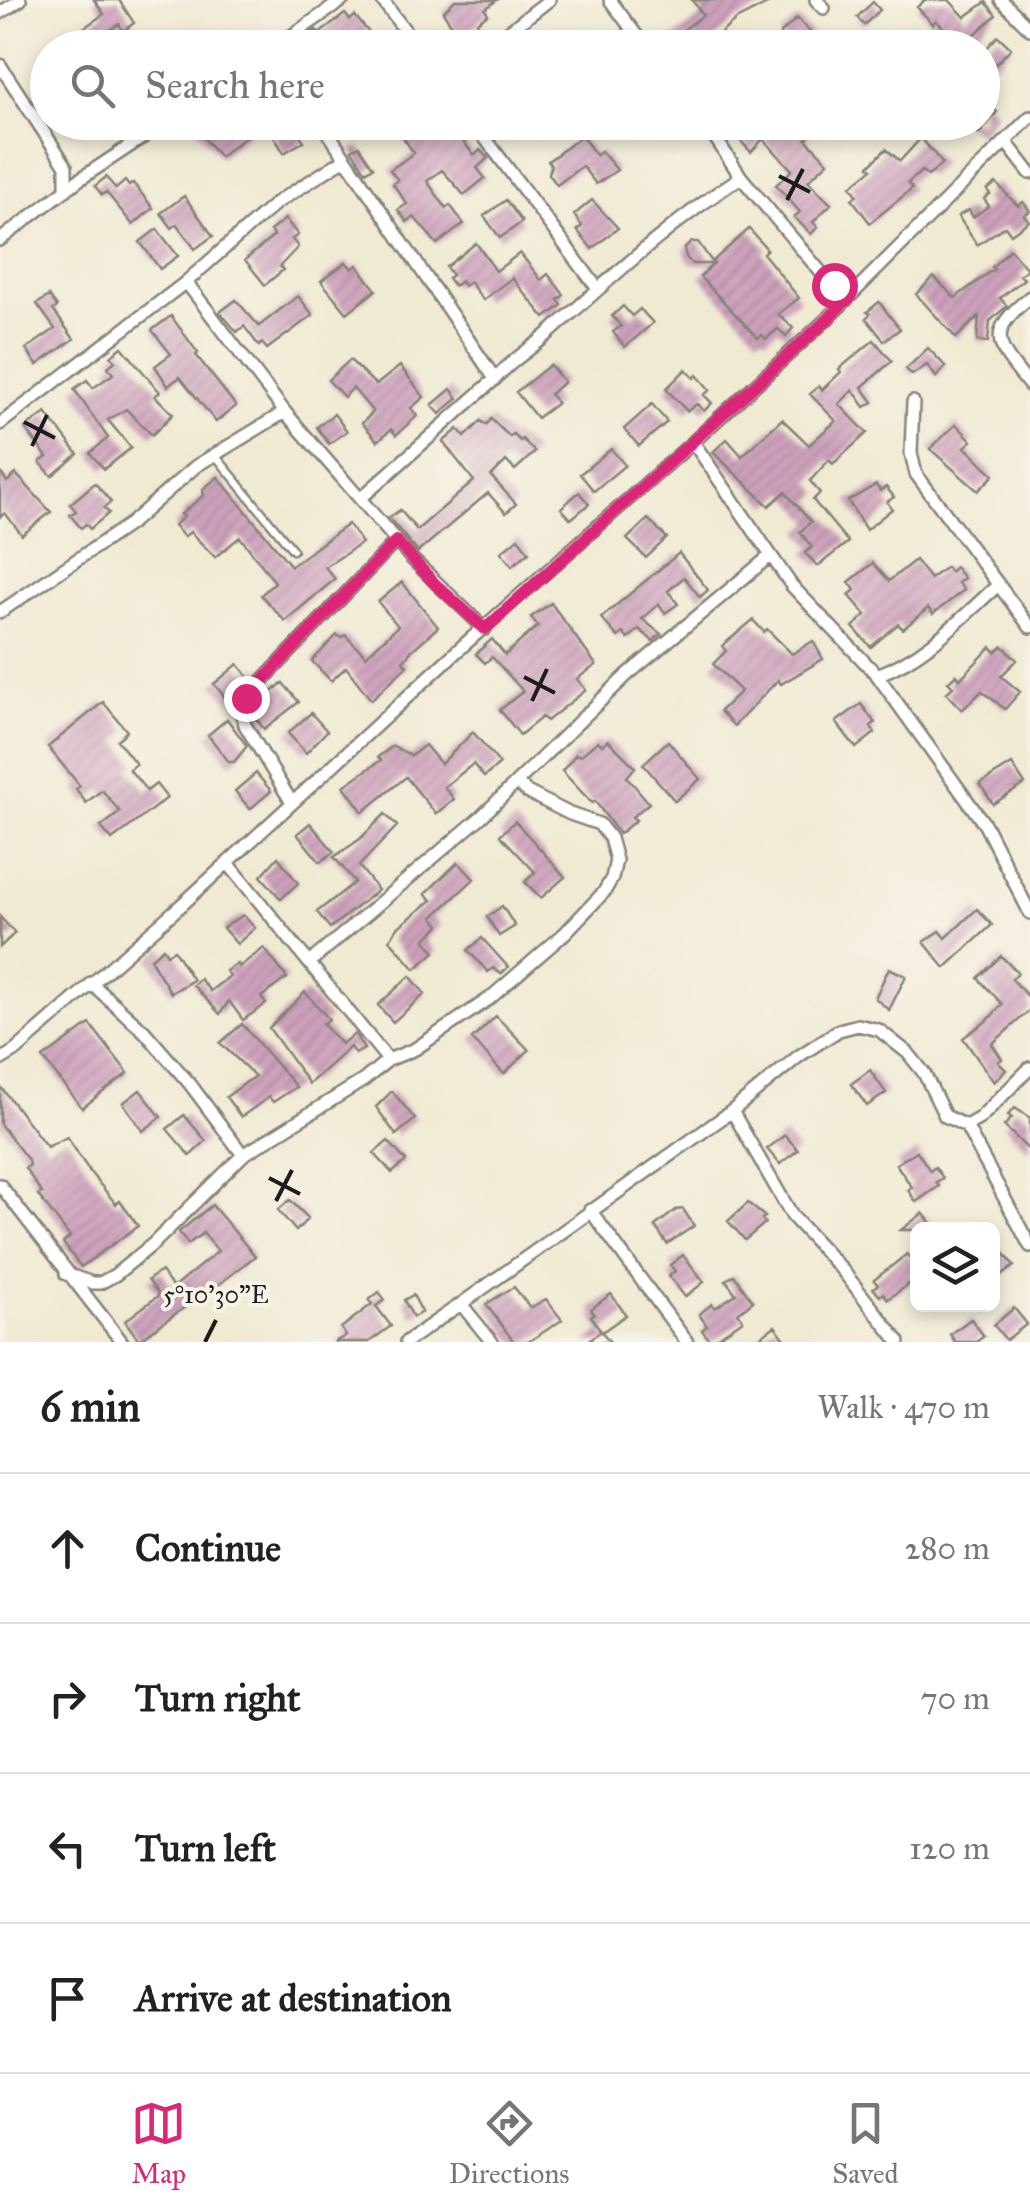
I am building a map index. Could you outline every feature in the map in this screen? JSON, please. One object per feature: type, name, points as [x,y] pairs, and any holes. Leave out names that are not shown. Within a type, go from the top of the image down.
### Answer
[{"type":"street","points":[[0,13],[20,0]]},
{"type":"street","points":[[300,30],[343,0]]},
{"type":"street","points":[[382,0],[404,30]]},
{"type":"street","points":[[510,30],[548,0]]},
{"type":"street","points":[[610,0],[632,30]]},
{"type":"street","points":[[1001,0],[1030,28]]},
{"type":"street","points":[[0,65],[30,111]]},
{"type":"street","points":[[0,1060],[228,863],[693,442],[845,301],[1030,117]]},
{"type":"street","points":[[49,140],[66,166],[66,190]]},
{"type":"street","points":[[0,240],[140,140]]},
{"type":"street","points":[[333,140],[495,379]]},
{"type":"street","points":[[486,140],[598,289]]},
{"type":"street","points":[[717,140],[741,177],[845,301]]},
{"type":"street","points":[[1006,142],[1030,173]]},
{"type":"street","points":[[0,424],[186,282],[276,203],[346,158]]},
{"type":"street","points":[[66,166],[91,173]]},
{"type":"street","points":[[360,499],[495,379],[512,359],[542,340],[698,205],[741,177]]},
{"type":"street","points":[[186,282],[285,412],[396,541],[435,584],[485,629]]},
{"type":"street","points":[[1030,297],[1008,314],[1000,330],[1006,356],[1030,386]]},
{"type":"street","points":[[913,402],[911,453],[916,474],[1030,628]]},
{"type":"street","points":[[0,612],[131,522],[214,454],[285,412]]},
{"type":"street","points":[[693,442],[792,586],[877,674],[985,824],[1030,913]]},
{"type":"street","points":[[292,803],[245,724],[241,711],[246,698],[396,541]]},
{"type":"street","points":[[310,962],[516,783],[627,675],[770,556]]},
{"type":"street","points":[[877,674],[923,653],[998,586]]},
{"type":"street","points":[[66,1274],[92,1283],[115,1276],[243,1156],[364,1080],[388,1060],[415,1049],[489,1000],[564,934],[604,892],[616,860],[610,838],[598,824],[570,814],[516,783]]},
{"type":"street","points":[[228,863],[388,1060]]},
{"type":"street","points":[[91,983],[154,1042],[243,1156]]},
{"type":"street","points":[[406,1342],[732,1111],[800,1056],[839,1030],[865,1025],[879,1030],[908,1052],[924,1073],[945,1116],[966,1126],[1030,1246]]},
{"type":"street","points":[[966,1126],[980,1118],[1030,1068]]},
{"type":"street","points":[[732,1111],[793,1217],[843,1271],[898,1342]]},
{"type":"street","points":[[0,1185],[122,1342]]},
{"type":"street","points":[[590,1210],[687,1342]]},
{"type":"street","points":[[461,1304],[492,1342]]},
{"type":"lane","points":[[214,454],[293,550]]},
{"type":"building","points":[[94,0],[119,0],[134,23],[124,30],[119,24],[110,30],[81,30],[104,14]]},
{"type":"building","points":[[455,0],[497,0],[485,9],[488,14],[468,30],[455,30],[443,12]]},
{"type":"building","points":[[692,0],[775,0],[724,30],[683,30],[703,15]]},
{"type":"building","points":[[925,0],[949,0],[965,17],[986,2],[996,15],[980,30],[945,30],[936,20],[933,24],[917,7]]},
{"type":"building","points":[[873,2],[880,10],[864,25],[857,17]]},
{"type":"building","points":[[345,14],[350,20],[355,16],[367,30],[324,30]]},
{"type":"building","points":[[797,18],[808,30],[784,30]]},
{"type":"building","points":[[1000,38],[1011,48],[1000,60]]},
{"type":"building","points":[[206,140],[241,140],[220,157]]},
{"type":"building","points":[[276,140],[304,141],[284,153]]},
{"type":"building","points":[[405,140],[462,140],[474,155],[480,150],[488,158],[477,168],[485,178],[464,195],[442,170],[427,181],[446,208],[450,205],[464,224],[437,244],[414,217],[407,222],[398,210],[407,204],[393,184],[398,180],[390,170],[414,153]]},
{"type":"building","points":[[577,140],[585,140],[596,155],[601,151],[617,170],[596,184],[582,166],[557,185],[549,174],[548,161]]},
{"type":"building","points":[[740,140],[762,140],[751,152]]},
{"type":"building","points":[[764,140],[807,140],[828,162],[808,181],[831,204],[813,222],[818,227],[811,234],[794,217],[800,212],[776,185],[792,170]]},
{"type":"building","points":[[923,140],[942,163],[928,176],[922,171],[908,183],[912,189],[870,223],[852,199],[857,195],[851,186],[872,169],[869,166],[886,149],[900,161]]},
{"type":"building","points":[[359,146],[373,167],[366,172],[352,150]]},
{"type":"building","points":[[106,177],[116,189],[125,181],[129,186],[133,183],[153,208],[133,225],[106,192],[102,195],[95,186]]},
{"type":"building","points":[[996,183],[1018,206],[1023,202],[1030,211],[1024,215],[1029,221],[1011,234],[1005,226],[977,245],[958,216],[969,210],[973,217],[989,206],[984,199]]},
{"type":"building","points":[[184,196],[213,236],[195,249],[177,224],[172,228],[161,213]]},
{"type":"building","points":[[506,200],[522,222],[500,238],[484,216]]},
{"type":"building","points":[[592,200],[618,228],[592,249],[577,230],[582,226],[574,215]]},
{"type":"building","points":[[285,219],[298,235],[292,239],[298,247],[280,266],[283,270],[265,285],[245,260],[274,236],[270,231]]},
{"type":"building","points":[[157,229],[178,256],[160,269],[140,242]]},
{"type":"building","points":[[749,229],[799,298],[778,314],[793,328],[786,336],[778,329],[766,339],[762,335],[758,338],[700,277],[713,264],[692,264],[686,257],[684,249],[698,242],[712,262]]},
{"type":"building","points":[[476,243],[496,271],[520,253],[541,280],[548,274],[564,295],[558,300],[562,305],[545,318],[512,278],[483,300],[470,282],[464,286],[461,281],[454,286],[446,267]]},
{"type":"building","points":[[1010,249],[1027,269],[1020,275],[1024,279],[1000,298],[1007,306],[990,321],[988,342],[977,341],[979,316],[956,338],[916,294],[934,277],[955,298],[994,269]]},
{"type":"building","points":[[346,262],[352,269],[357,265],[376,290],[347,313],[321,281]]},
{"type":"building","points":[[49,296],[57,307],[53,310],[74,339],[37,365],[26,349],[55,329],[37,304]]},
{"type":"building","points":[[298,296],[313,315],[267,349],[262,343],[259,346],[244,326],[237,332],[220,312],[236,300],[259,326]]},
{"type":"building","points":[[879,302],[900,329],[884,341],[866,318],[870,314],[867,312]]},
{"type":"building","points":[[623,306],[632,316],[640,309],[653,323],[625,347],[613,332],[621,326],[612,316]]},
{"type":"building","points":[[171,316],[236,406],[216,422],[180,377],[168,386],[155,366],[171,354],[152,330]]},
{"type":"building","points":[[874,340],[892,361],[862,387],[873,402],[865,407],[853,390],[839,404],[867,433],[833,464],[829,460],[810,481],[820,493],[813,500],[848,542],[818,566],[805,553],[812,547],[800,532],[811,522],[785,492],[769,506],[713,452],[727,439],[742,456],[782,419],[809,445],[836,421],[810,394],[819,386],[822,390],[841,372],[839,369]]},
{"type":"building","points":[[122,347],[160,392],[155,396],[173,414],[152,435],[126,409],[108,420],[131,448],[104,469],[90,453],[108,438],[74,389],[87,380],[93,388],[113,374],[108,367],[115,361],[111,356]]},
{"type":"building","points":[[928,348],[946,367],[936,377],[927,365],[912,375],[906,369]]},
{"type":"building","points":[[350,360],[376,385],[400,366],[424,397],[411,408],[417,416],[396,435],[391,429],[378,441],[362,423],[373,412],[353,388],[344,397],[328,380]]},
{"type":"building","points":[[550,365],[564,382],[550,394],[557,403],[537,418],[516,392]]},
{"type":"building","points":[[686,369],[710,390],[704,395],[712,403],[704,411],[697,404],[687,411],[666,389]]},
{"type":"building","points":[[451,389],[458,398],[440,414],[432,405]]},
{"type":"building","points":[[652,404],[667,422],[639,446],[624,429]]},
{"type":"building","points":[[46,413],[78,454],[52,476],[40,462],[47,457],[25,428]]},
{"type":"building","points":[[334,414],[347,431],[329,444],[317,427]]},
{"type":"building","points":[[491,419],[535,452],[515,470],[506,461],[491,476],[516,504],[506,513],[488,493],[418,552],[389,518],[400,510],[417,530],[474,481],[443,442],[458,429],[465,437],[481,421],[486,425]]},
{"type":"building","points":[[956,424],[972,441],[965,447],[994,475],[978,491],[930,449]]},
{"type":"building","points":[[611,449],[625,465],[594,491],[580,474]]},
{"type":"building","points":[[0,472],[7,482],[16,474],[51,512],[22,535],[5,513],[0,517]]},
{"type":"building","points":[[218,477],[291,566],[348,524],[362,543],[325,567],[335,579],[285,621],[261,595],[275,582],[240,537],[215,557],[190,532],[184,537],[174,525]]},
{"type":"building","points":[[95,483],[111,502],[104,508],[109,513],[90,529],[86,524],[81,528],[70,515],[76,511],[70,504]]},
{"type":"building","points":[[876,485],[880,491],[886,487],[894,497],[887,502],[892,509],[866,530],[848,501]]},
{"type":"building","points":[[579,492],[589,504],[571,519],[561,508]]},
{"type":"building","points":[[648,519],[667,538],[646,558],[627,539]]},
{"type":"building","points":[[518,538],[529,552],[512,566],[501,552]]},
{"type":"building","points":[[679,553],[708,590],[700,597],[684,577],[668,591],[678,604],[665,613],[659,604],[642,619],[661,634],[653,641],[639,629],[628,639],[623,633],[618,637],[601,618]]},
{"type":"building","points":[[915,560],[930,579],[946,567],[950,572],[955,567],[964,578],[958,583],[964,590],[933,614],[928,608],[903,629],[898,624],[871,647],[853,627],[866,615],[849,595],[855,590],[849,582],[873,563],[889,581]]},
{"type":"building","points":[[402,582],[438,627],[412,650],[403,661],[407,666],[371,700],[346,667],[331,681],[312,661],[337,635],[345,635],[366,656],[398,626],[378,602]]},
{"type":"building","points":[[551,603],[596,665],[577,679],[586,690],[547,721],[542,717],[520,735],[500,710],[523,691],[492,657],[485,663],[476,654],[492,639],[505,655],[538,626],[531,617]]},
{"type":"building","points":[[753,620],[792,654],[813,641],[823,659],[781,684],[778,680],[734,726],[720,711],[741,691],[713,664],[726,651],[722,646]]},
{"type":"building","points":[[1003,646],[1017,660],[1001,676],[1020,692],[1005,709],[982,691],[962,710],[946,693],[953,687],[948,682],[956,674],[960,679],[991,647],[996,652]]},
{"type":"building","points":[[238,664],[251,680],[228,701],[214,684]]},
{"type":"building","points":[[283,683],[299,702],[264,729],[251,712],[253,706]]},
{"type":"building","points":[[103,702],[127,731],[117,740],[136,764],[129,769],[147,791],[156,784],[167,798],[112,840],[101,827],[120,812],[102,790],[86,803],[76,789],[80,786],[48,747]]},
{"type":"building","points":[[861,704],[875,723],[871,726],[875,733],[856,748],[836,722]]},
{"type":"building","points":[[311,713],[327,731],[306,753],[288,733]]},
{"type":"building","points":[[227,719],[247,746],[234,762],[229,762],[208,735]]},
{"type":"building","points":[[473,732],[500,764],[484,777],[473,764],[444,787],[454,799],[436,814],[406,777],[363,812],[344,786],[381,760],[378,757],[393,746],[411,756],[425,745],[441,764]]},
{"type":"building","points":[[608,740],[635,767],[627,777],[649,803],[619,834],[595,801],[592,803],[562,771],[576,754],[580,756],[598,741],[602,745]]},
{"type":"building","points":[[668,741],[700,779],[675,801],[643,764]]},
{"type":"building","points":[[1012,764],[1025,784],[993,804],[980,784]]},
{"type":"building","points":[[256,773],[271,791],[250,809],[235,791]]},
{"type":"building","points":[[385,814],[397,826],[359,866],[378,890],[330,928],[317,912],[355,882],[334,857]]},
{"type":"building","points":[[515,821],[565,877],[541,898],[525,882],[535,872],[500,835]]},
{"type":"building","points":[[310,823],[334,852],[320,862],[297,834]]},
{"type":"building","points":[[278,857],[298,883],[281,899],[261,876]]},
{"type":"building","points":[[458,862],[474,879],[433,917],[440,925],[425,940],[435,952],[415,969],[390,940],[397,928],[432,900],[425,894]]},
{"type":"building","points":[[502,906],[515,926],[499,936],[487,917]]},
{"type":"building","points":[[977,909],[992,925],[945,968],[924,942],[940,931],[946,938]]},
{"type":"building","points":[[243,915],[255,928],[237,944],[223,928]]},
{"type":"building","points":[[0,917],[15,933],[0,947]]},
{"type":"building","points":[[482,938],[508,967],[501,974],[493,968],[488,972],[468,950]]},
{"type":"building","points":[[163,948],[167,954],[174,950],[193,980],[171,993],[150,959]]},
{"type":"building","points":[[264,948],[287,978],[261,997],[266,1004],[243,1020],[229,1001],[220,1014],[193,985],[200,979],[210,991],[230,976],[226,971],[237,964],[239,967]]},
{"type":"building","points":[[1001,956],[1018,973],[1012,979],[1030,999],[1030,1010],[992,1044],[1002,1059],[998,1062],[1006,1070],[994,1082],[963,1038],[1002,1004],[978,978]]},
{"type":"building","points":[[889,968],[906,976],[889,1010],[875,998]]},
{"type":"building","points":[[410,976],[425,994],[393,1022],[378,1005]]},
{"type":"building","points":[[305,992],[329,1019],[323,1024],[341,1044],[355,1034],[364,1049],[355,1054],[350,1047],[309,1084],[269,1028]]},
{"type":"building","points":[[496,1016],[529,1050],[504,1074],[472,1039]]},
{"type":"building","points":[[90,1024],[128,1073],[82,1108],[43,1058]]},
{"type":"building","points":[[242,1024],[296,1087],[273,1102],[269,1097],[241,1117],[226,1097],[255,1076],[220,1043]]},
{"type":"building","points":[[870,1070],[886,1093],[867,1106],[851,1084]]},
{"type":"building","points":[[0,1086],[47,1147],[67,1137],[90,1172],[116,1204],[120,1201],[138,1226],[81,1267],[63,1243],[70,1237],[38,1195],[42,1193],[25,1168],[29,1166],[28,1160],[0,1124]]},
{"type":"building","points":[[140,1090],[161,1117],[143,1131],[123,1103]]},
{"type":"building","points":[[392,1091],[415,1119],[396,1135],[376,1107]]},
{"type":"building","points":[[1015,1108],[1030,1118],[1030,1151],[1004,1126]]},
{"type":"building","points":[[184,1115],[206,1141],[190,1156],[167,1129]]},
{"type":"building","points":[[785,1135],[798,1150],[780,1164],[767,1149]]},
{"type":"building","points":[[388,1141],[406,1161],[392,1173],[374,1153]]},
{"type":"building","points":[[917,1151],[930,1171],[935,1167],[943,1178],[936,1182],[939,1186],[916,1202],[908,1190],[912,1187],[896,1164]]},
{"type":"building","points":[[290,1200],[308,1218],[296,1231],[278,1210]]},
{"type":"building","points":[[748,1203],[765,1217],[765,1223],[745,1240],[728,1221]]},
{"type":"building","points":[[212,1205],[255,1256],[194,1304],[139,1340],[125,1321],[159,1295],[148,1280],[161,1271],[173,1288],[218,1251],[203,1233],[188,1244],[179,1232]]},
{"type":"building","points":[[683,1209],[694,1226],[667,1244],[655,1226]]},
{"type":"building","points":[[923,1213],[930,1222],[911,1222]]},
{"type":"building","points":[[1000,1248],[1014,1266],[1000,1276]]},
{"type":"building","points":[[907,1254],[910,1258],[910,1283],[888,1299],[873,1288],[878,1285],[874,1280]]},
{"type":"building","points":[[683,1255],[704,1282],[685,1297],[669,1276],[675,1271],[670,1265]]},
{"type":"building","points":[[734,1275],[753,1301],[738,1313],[743,1320],[711,1342],[702,1330],[707,1326],[699,1314],[736,1294],[726,1280]]},
{"type":"building","points":[[514,1287],[530,1308],[546,1299],[562,1320],[528,1342],[514,1342],[486,1304]]},
{"type":"building","points":[[379,1292],[385,1300],[376,1306],[391,1326],[369,1342],[334,1342],[346,1336],[341,1328],[372,1304],[369,1300]]},
{"type":"building","points":[[611,1294],[626,1315],[602,1332],[610,1342],[586,1342],[601,1331],[591,1309]]},
{"type":"building","points":[[413,1295],[422,1312],[413,1317],[404,1300]]},
{"type":"building","points":[[1014,1308],[1027,1324],[1006,1340],[994,1325]]},
{"type":"building","points":[[971,1319],[984,1336],[976,1342],[955,1342],[950,1334]]},
{"type":"building","points":[[775,1326],[787,1342],[753,1342]]},
{"type":"route","points":[[246,698],[396,541],[435,584],[485,629],[828,319],[845,301],[834,285]]}]
